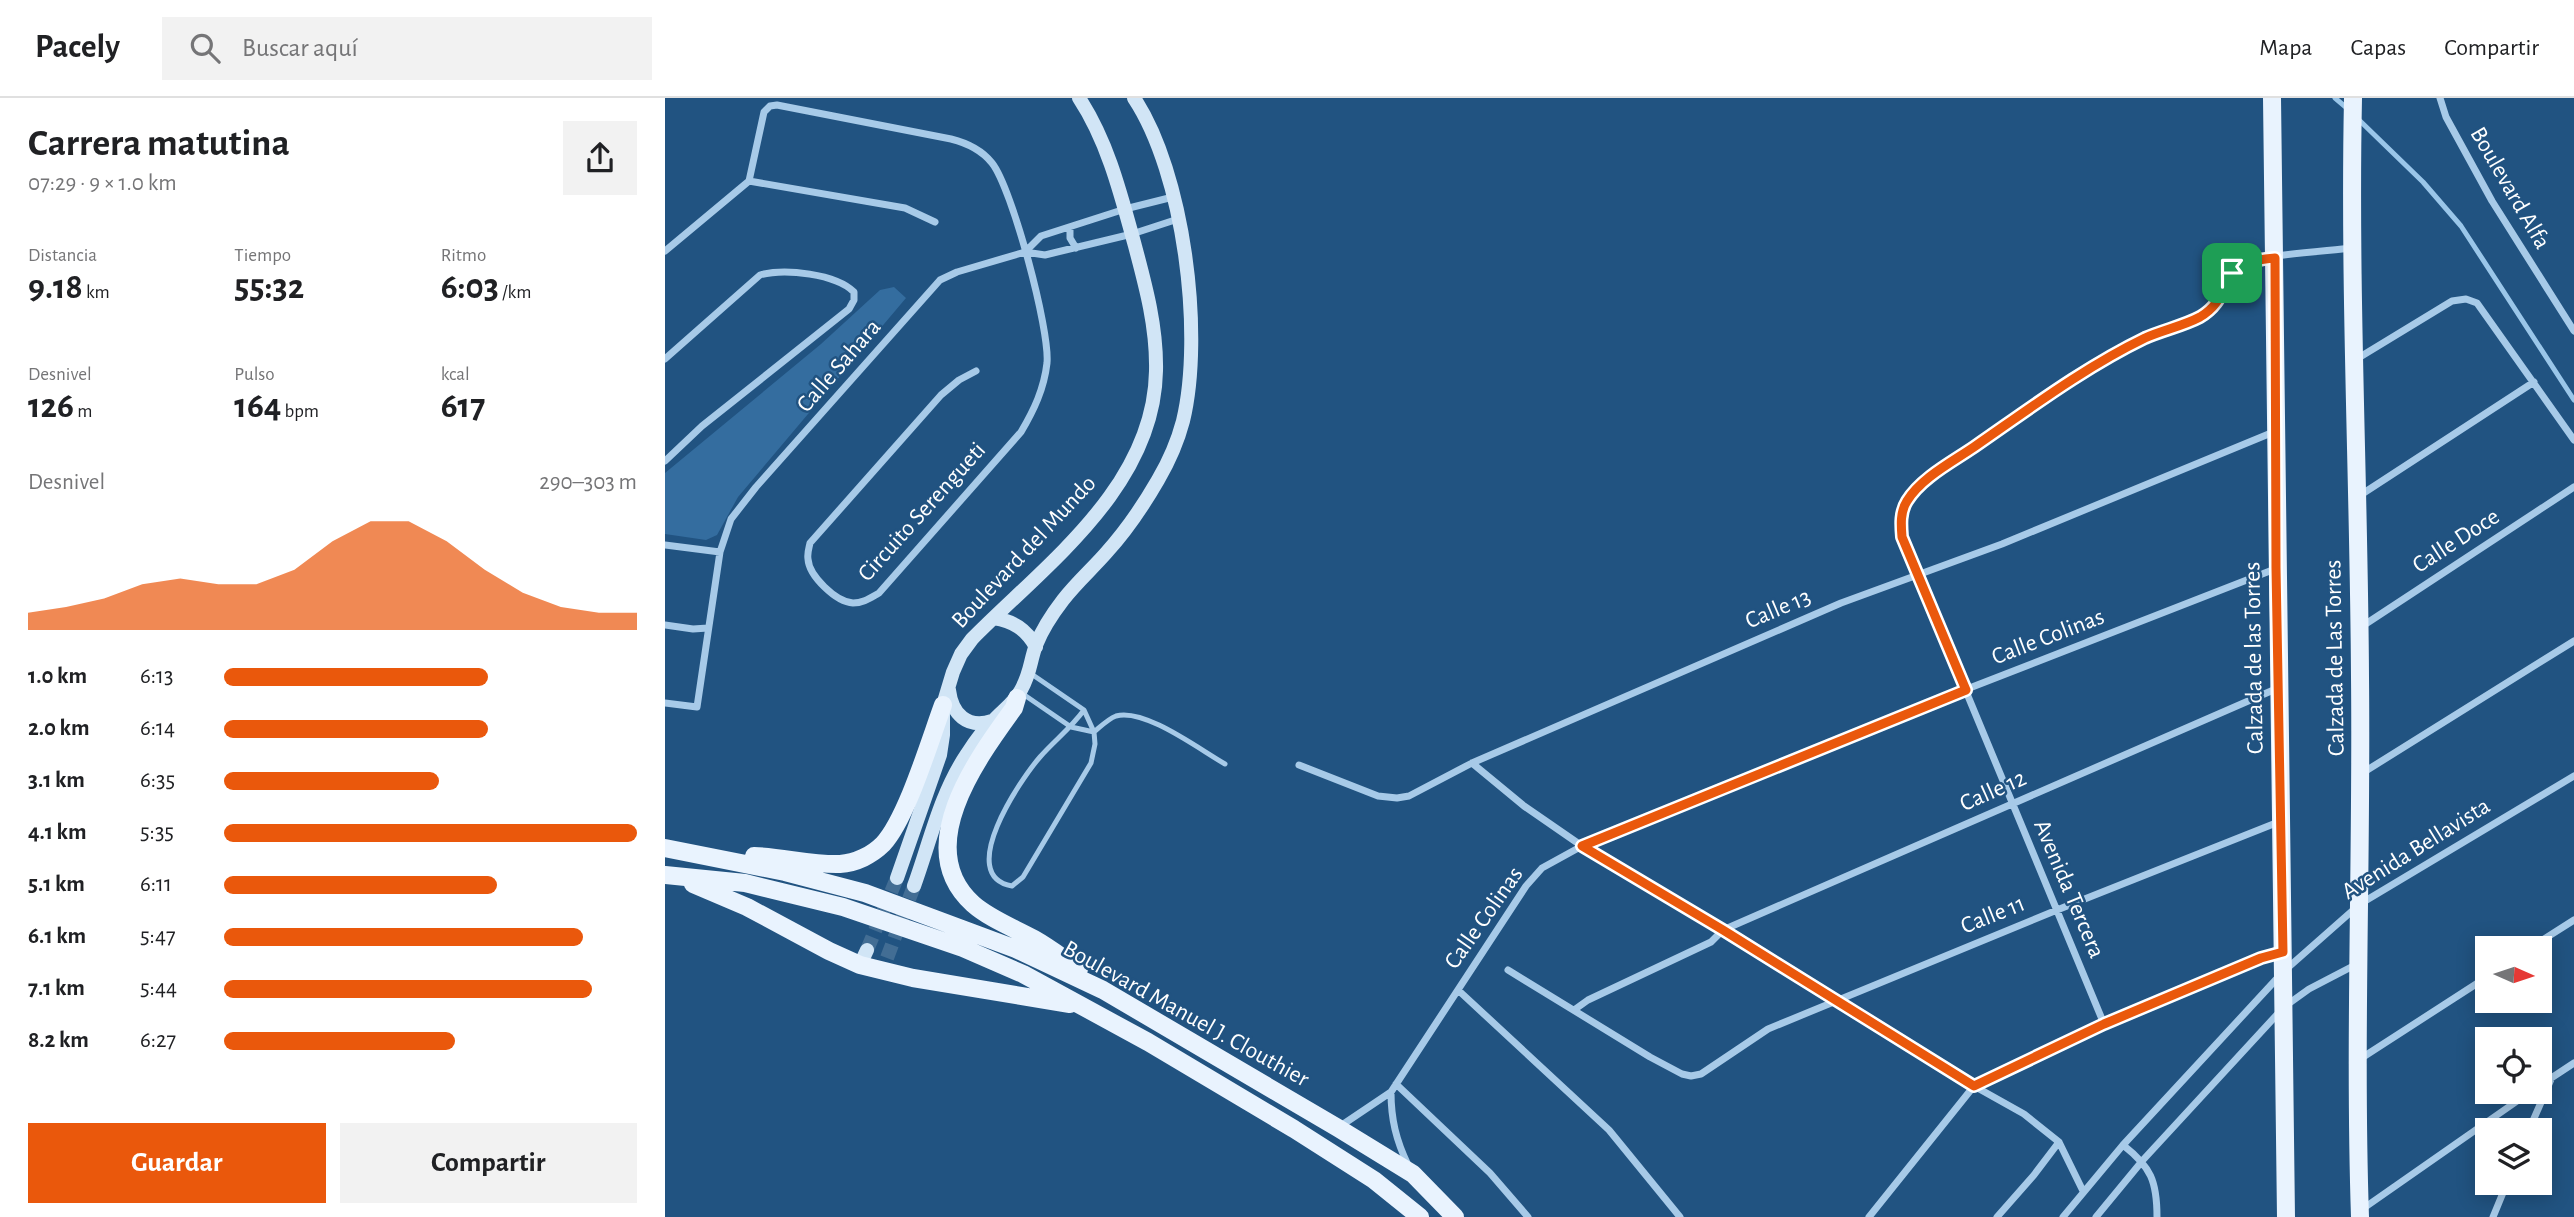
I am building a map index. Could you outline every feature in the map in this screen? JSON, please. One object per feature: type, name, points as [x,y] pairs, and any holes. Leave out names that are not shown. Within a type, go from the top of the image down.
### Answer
[{"type":"main road","name":"Calzada de las Torres","points":[[2272,98],[2286,1217]]},
{"type":"main road","name":"Calzada de Las Torres","points":[[2353,98],[2353,361],[2358,496],[2361,773],[2357,1061],[2360,1214]]},
{"type":"main road","points":[[1018,695],[1014,708],[975,767],[953,816],[947,841],[950,867],[961,890],[974,905],[1038,941],[1103,989]]},
{"type":"main road","points":[[724,858],[772,857],[841,864],[857,861],[873,853],[892,833],[946,697]]},
{"type":"main road","name":"Boulevard Manuel J. Clouthier","points":[[665,848],[724,858],[865,892],[1016,949],[1103,989],[1413,1174],[1455,1217]]},
{"type":"main road","points":[[671,876],[747,906],[829,951],[1086,1007]]},
{"type":"main road","name":"Boulevard Manuel J. Clouthier","points":[[671,876],[745,883],[842,907],[963,948],[1023,974],[1086,1007],[1294,1129],[1374,1180],[1420,1217]]},
{"type":"street","name":"Boulevard del Mundo","points":[[897,878],[940,755],[946,697],[961,654],[972,639],[1091,520],[1122,479],[1144,436],[1156,372],[1150,303],[1108,155],[1091,116],[1079,98]]},
{"type":"street","points":[[914,887],[950,785],[966,755],[992,721],[1018,695],[1030,673],[1036,647],[1063,599],[1128,527],[1159,478],[1182,424],[1189,387],[1191,320],[1178,219],[1159,146],[1134,98]]},
{"type":"street","name":"Boulevard Alfa","points":[[2440,98],[2446,117],[2492,201],[2574,331]]},
{"type":"street","name":"Circuito Serengueti","points":[[749,181],[764,112],[770,106],[969,144],[994,165],[1005,189],[1041,311],[1047,360],[1044,383],[1036,407],[1021,432],[879,593],[864,602],[851,603],[838,598],[823,585],[807,562],[810,543],[941,395],[959,380],[976,371]]},
{"type":"street","points":[[665,251],[749,181],[905,208],[935,222]]},
{"type":"street","points":[[1025,252],[1041,236],[1173,197]]},
{"type":"street","points":[[1025,252],[1045,255],[1132,234],[1178,219]]},
{"type":"street","points":[[1070,227],[1070,238],[1076,248]]},
{"type":"street","points":[[2275,258],[2353,248]]},
{"type":"street","name":"Calle Sahara","points":[[665,703],[697,707],[720,552],[731,519],[756,487],[940,280],[957,272],[1025,252]]},
{"type":"street","name":"Avenida Tercera","points":[[2104,1024],[1917,575],[1902,537],[1902,516],[1908,499],[1943,468],[2018,416],[2119,352],[2146,338],[2200,317],[2209,310],[2232,273],[2241,265],[2275,258]]},
{"type":"street","points":[[665,359],[761,275],[774,271],[800,272],[854,292],[854,300],[849,309],[702,426],[665,461]]},
{"type":"street","points":[[2353,361],[2452,301],[2466,299],[2477,303],[2574,440]]},
{"type":"street","points":[[2358,496],[2534,382]]},
{"type":"street","name":"Calle 13","points":[[1299,765],[1378,796],[1409,796],[1472,763],[1841,603],[2002,544],[2277,431]]},
{"type":"street","name":"Calle Doce","points":[[2360,627],[2574,487]]},
{"type":"street","points":[[665,545],[720,552]]},
{"type":"street","name":"Calle Colinas","points":[[1338,1128],[1391,1092],[1526,886],[1542,868],[1582,846],[2276,568]]},
{"type":"street","points":[[994,618],[1008,620],[1020,627],[1036,647]]},
{"type":"street","points":[[665,625],[708,628]]},
{"type":"street","points":[[2361,773],[2574,641]]},
{"type":"street","name":"Calle 12","points":[[1574,1010],[1588,1000],[1711,942],[1723,930],[2278,688]]},
{"type":"street","points":[[946,697],[963,720],[982,724],[992,721]]},
{"type":"street","points":[[1472,763],[1524,806],[1582,846],[2024,1114],[2059,1143],[2083,1191]]},
{"type":"street","name":"Avenida Bellavista","points":[[2063,1217],[2123,1144],[2283,971],[2360,904],[2574,776]]},
{"type":"street","name":"Calle 11","points":[[1574,1010],[1650,1057],[1691,1076],[1701,1074],[1769,1029],[2282,821]]},
{"type":"street","points":[[2549,936],[2574,920]]},
{"type":"street","points":[[1869,1217],[1974,1086],[2104,1024],[2261,958],[2283,952]]},
{"type":"street","points":[[2097,1217],[2143,1160],[2284,1007],[2309,989],[2360,962]]},
{"type":"street","points":[[1508,970],[1574,1010]]},
{"type":"street","points":[[2357,1061],[2475,985]]},
{"type":"street","points":[[1458,990],[1609,1130],[1680,1217]]},
{"type":"street","points":[[2552,1077],[2574,1063]]},
{"type":"street","points":[[1396,1084],[1490,1173],[1528,1217]]},
{"type":"street","points":[[1391,1092],[1391,1119],[1398,1146],[1413,1174]]},
{"type":"street","points":[[2360,1214],[2513,1104]]},
{"type":"street","points":[[1997,1217],[2035,1175],[2059,1143]]},
{"type":"street","points":[[2123,1144],[2143,1160],[2155,1184],[2157,1217]]},
{"type":"street","points":[[2493,1217],[2502,1195]]},
{"type":"lane","points":[[1030,673],[1084,710],[1094,732],[1094,754],[1023,877],[1011,886],[999,883],[993,878],[988,861],[1000,821],[1040,757],[1071,727],[1084,710]]},
{"type":"lane","points":[[1018,695],[1071,727],[1094,732],[1114,717],[1129,715],[1154,723],[1225,764]]},
{"type":"shaded area","points":[[894,287],[906,298],[738,497],[717,535],[706,540],[665,534],[665,473],[821,344],[880,290]]},
{"type":"waterway","points":[[2335,98],[2348,109]]},
{"type":"waterway","points":[[2357,118],[2423,182],[2461,226],[2574,400]]},
{"type":"tunnel","points":[[867,950],[897,878]]},
{"type":"tunnel","points":[[887,958],[914,886]]},
{"type":"route","points":[[2275,258],[2276,568],[2283,952],[2261,958],[2104,1024],[1974,1086],[1582,846],[1966,690],[1902,537],[1902,516],[1908,499],[1943,468],[2101,363],[2146,338],[2200,317],[2215,302],[2232,273],[2251,261],[2275,258]]}]
